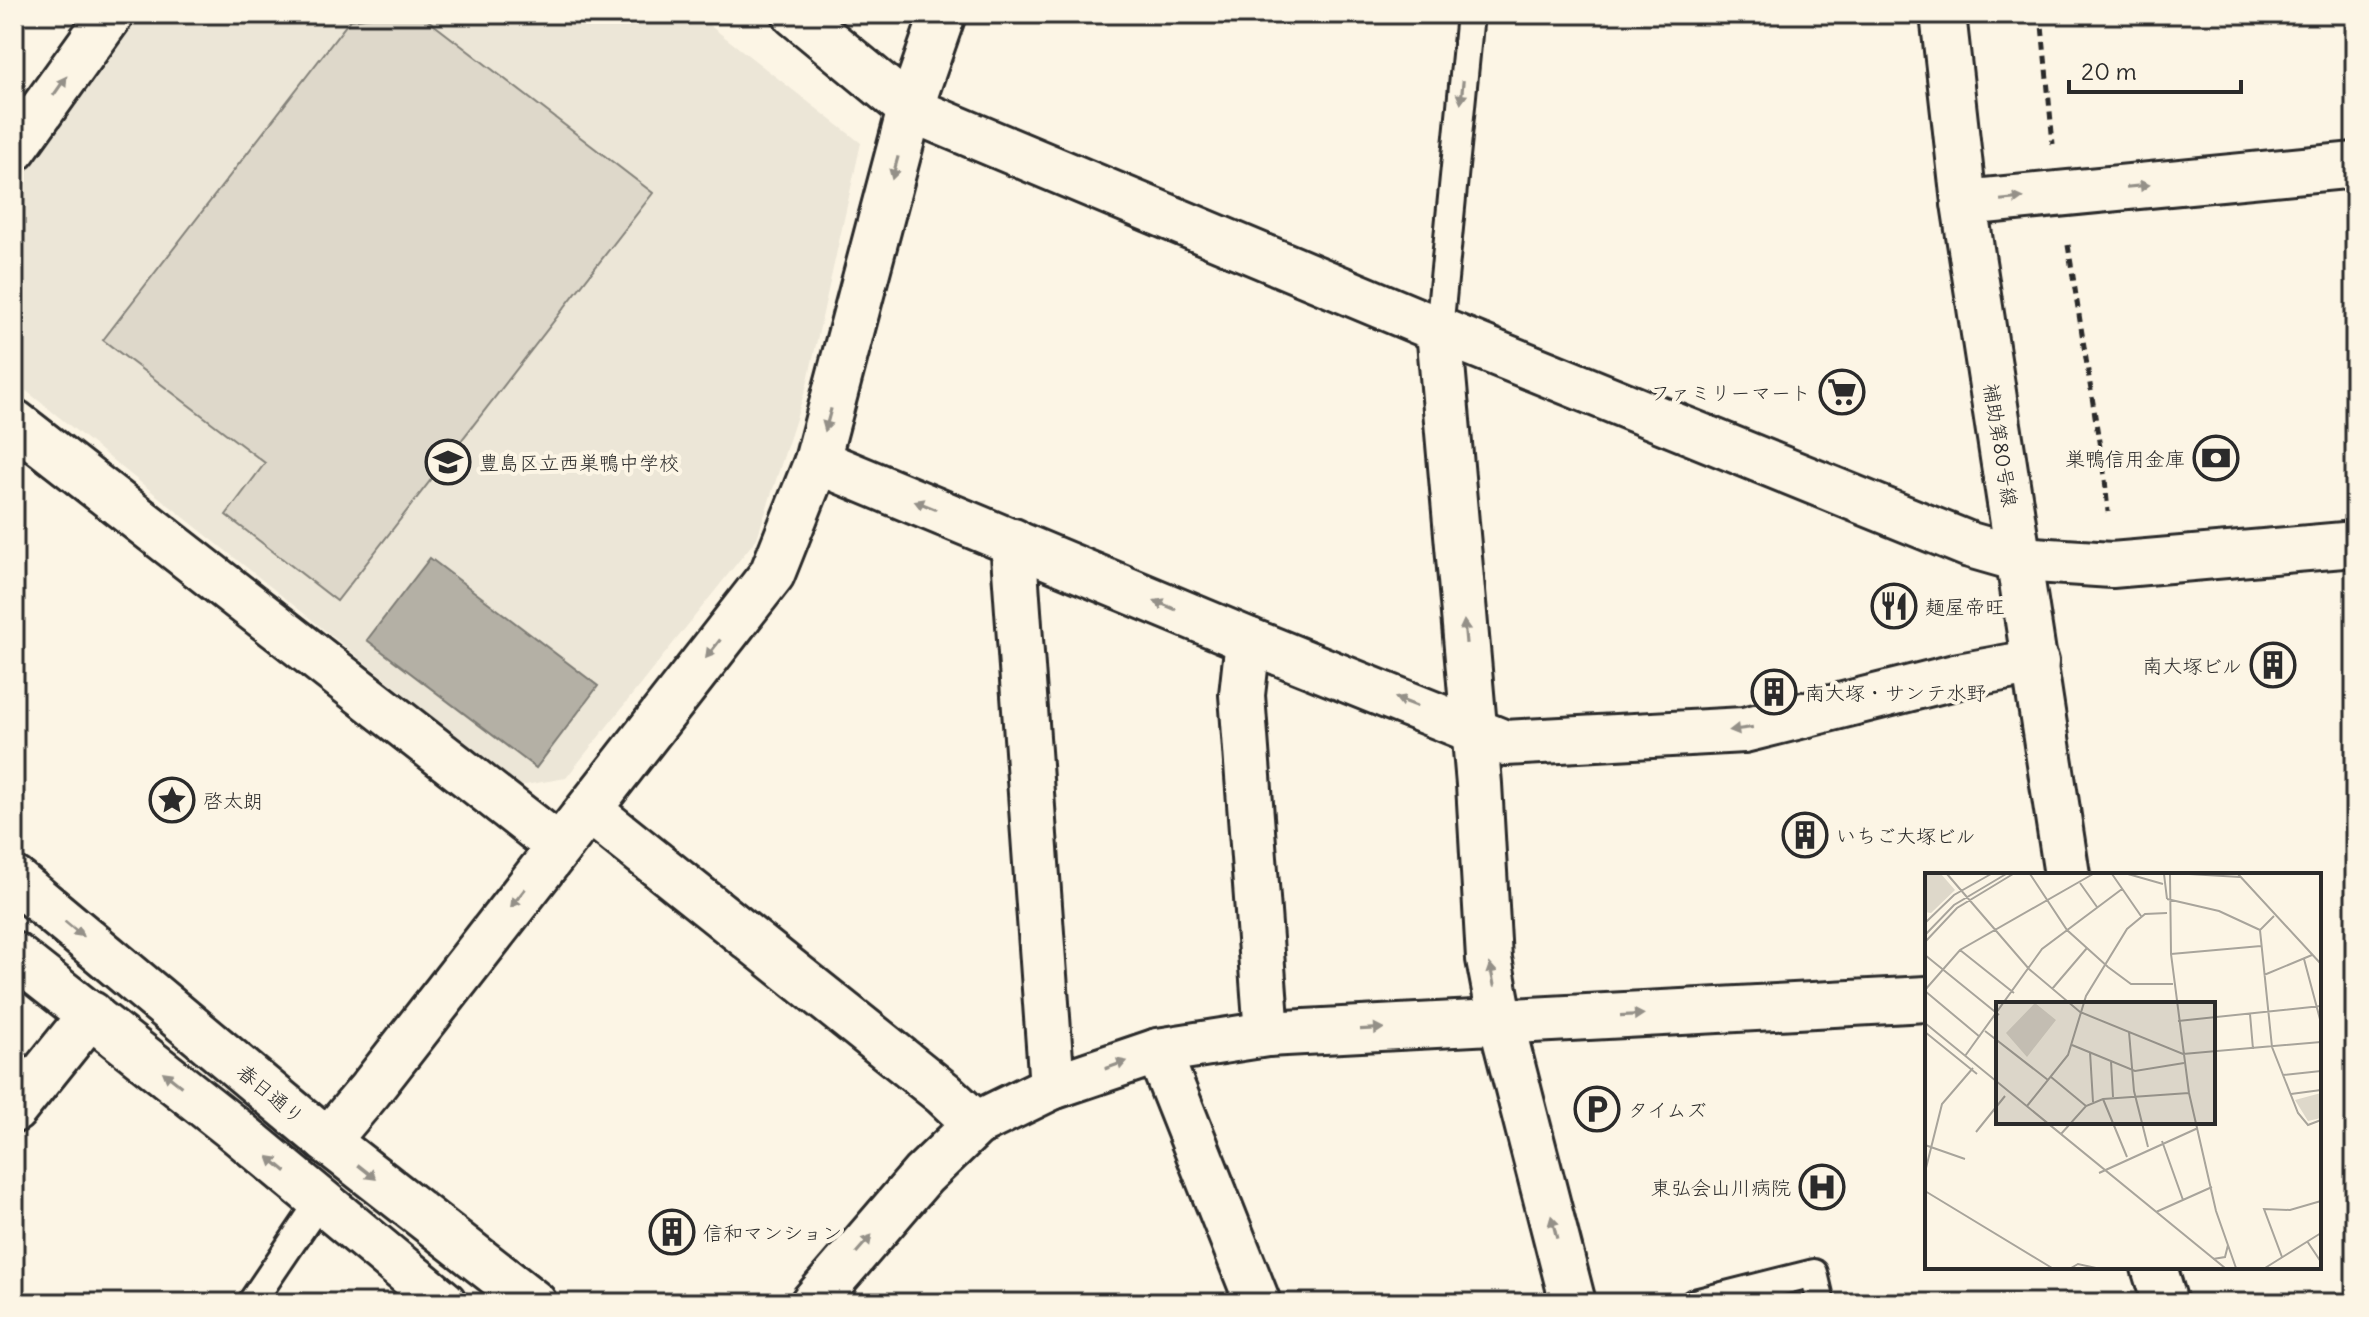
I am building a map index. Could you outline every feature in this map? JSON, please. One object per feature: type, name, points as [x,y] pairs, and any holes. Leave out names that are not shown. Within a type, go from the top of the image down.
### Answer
[{"type":"main road","points":[[18,138],[111,14]]},
{"type":"main road","points":[[795,14],[910,109],[1439,330],[1970,545],[2019,559],[2112,565],[2355,544]]},
{"type":"main road","points":[[327,1141],[772,574],[817,461],[910,109],[943,14]]},
{"type":"main road","name":"補助第80号線","points":[[1943,14],[1964,203],[2067,873]]},
{"type":"main road","points":[[1964,203],[2355,165]]},
{"type":"main road","points":[[1439,330],[1479,784],[1489,959],[1501,1022],[1573,1303]]},
{"type":"main road","points":[[14,422],[558,846]]},
{"type":"main road","points":[[817,461],[1505,743],[1744,730],[1959,676],[2036,662]]},
{"type":"main road","points":[[1013,541],[1052,1087]]},
{"type":"main road","points":[[1248,640],[1242,695],[1267,1034]]},
{"type":"main road","points":[[589,810],[943,1093],[976,1124]]},
{"type":"main road","name":"春日通り","points":[[14,879],[327,1141],[534,1303]]},
{"type":"main road","points":[[14,955],[233,1128],[444,1303]]},
{"type":"main road","points":[[813,1303],[923,1175],[976,1124],[1052,1087],[1158,1051],[1267,1034],[1925,999]]},
{"type":"main road","points":[[14,1110],[91,1014]]},
{"type":"main road","points":[[1158,1051],[1258,1303]]},
{"type":"main road","points":[[2155,1269],[2165,1303]]},
{"type":"lane","points":[[1439,330],[1470,14]]},
{"type":"lane","points":[[251,1303],[320,1201]]},
{"type":"lane","points":[[1694,1303],[1814,1273],[1821,1303]]},
{"type":"path","points":[[2041,14],[2054,154],[2105,479],[2112,565]]},
{"type":"shaded area","name":"豊島区立西巣鴨中学校","points":[[134,14],[695,14],[861,143],[807,385],[757,538],[566,778],[519,786],[14,381],[14,182]]},
{"type":"shaded area","points":[[420,14],[653,193],[337,601],[226,515],[265,463],[103,340],[350,20]]},
{"type":"shaded area","points":[[430,558],[598,686],[536,768],[367,640]]},
{"type":"place","name":"ファミリーマート","points":[[1842,392]]},
{"type":"place","name":"巣鴨信用金庫","points":[[2216,458]]},
{"type":"place","name":"豊島区立西巣鴨中学校","points":[[448,462]]},
{"type":"place","name":"麺屋帝旺","points":[[1894,606]]},
{"type":"place","name":"南大塚ビル","points":[[2273,665]]},
{"type":"place","name":"南大塚・サンテ水野","points":[[1774,692]]},
{"type":"place","name":"啓太朗","points":[[172,800]]},
{"type":"place","name":"いちご大塚ビル","points":[[1805,835]]},
{"type":"place","name":"タイムズ","points":[[1597,1109]]},
{"type":"place","name":"東弘会山川病院","points":[[1822,1187]]},
{"type":"place","name":"信和マンション","points":[[672,1232]]}]
